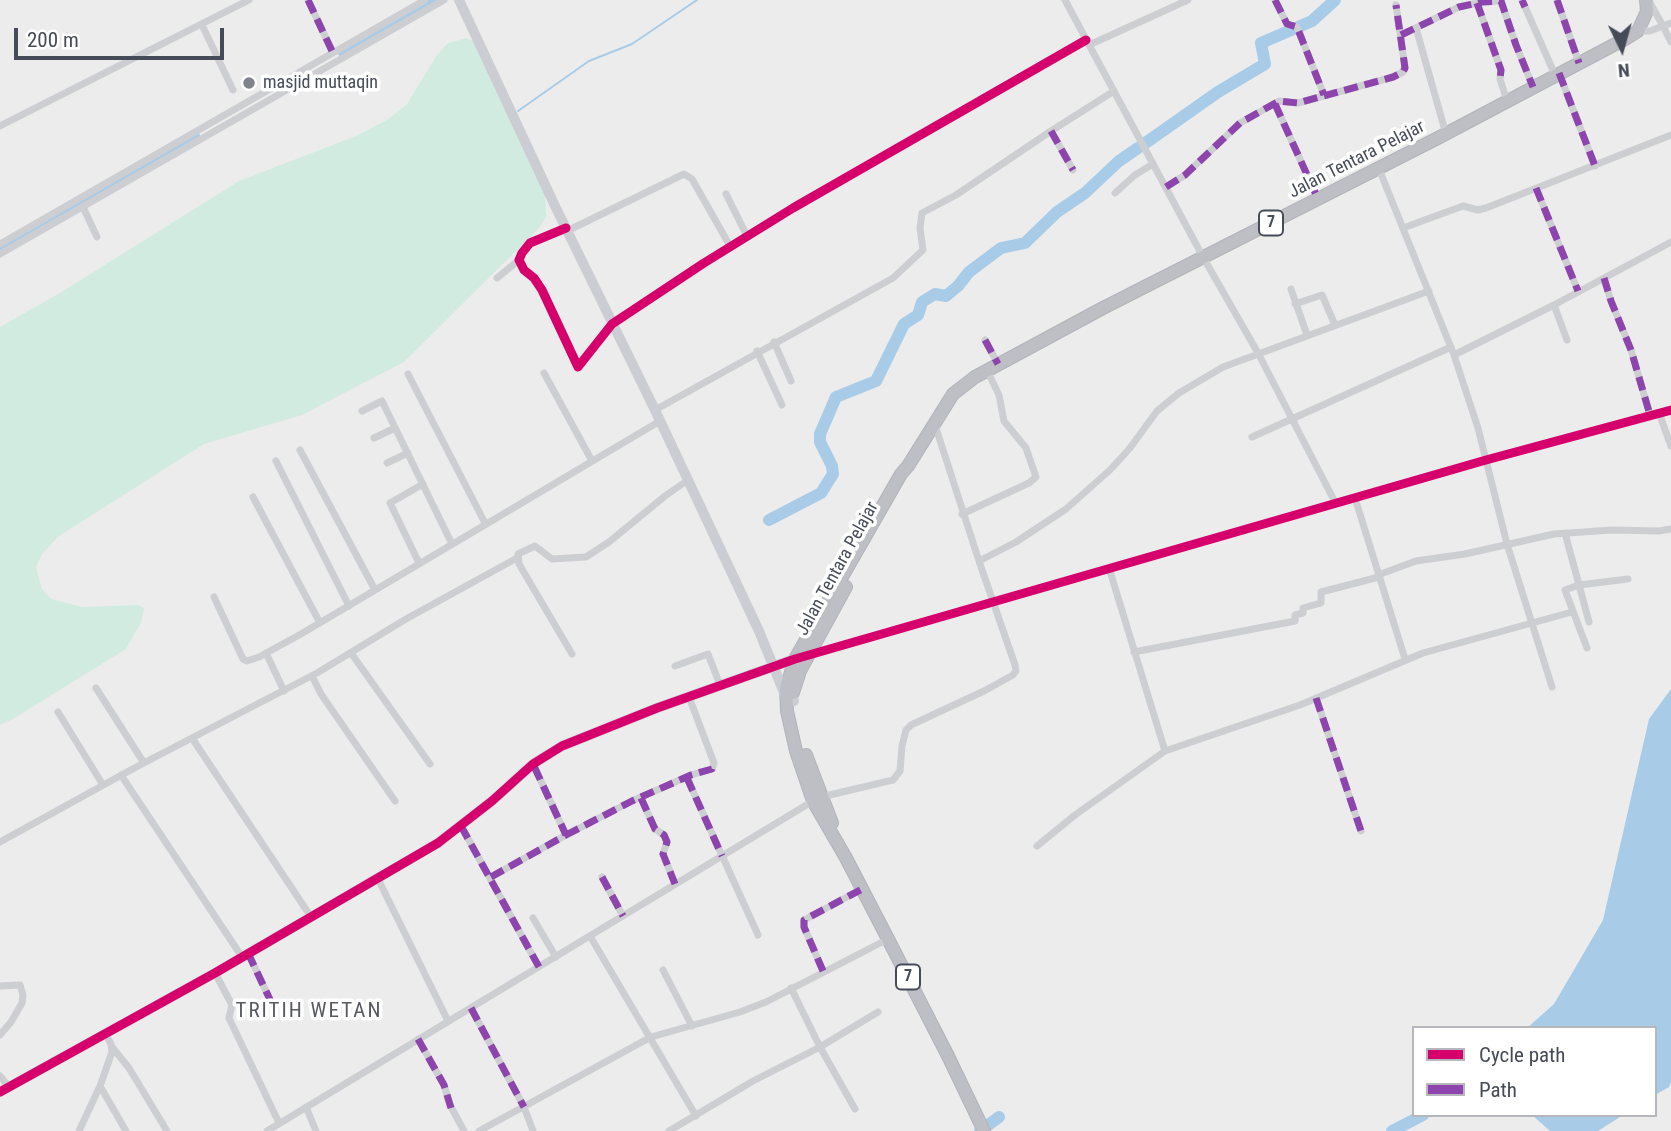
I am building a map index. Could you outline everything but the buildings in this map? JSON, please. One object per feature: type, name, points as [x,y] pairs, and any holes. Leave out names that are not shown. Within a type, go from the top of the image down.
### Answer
[{"type":"highway","points":[[1638,31],[1647,11],[1647,0]]},
{"type":"highway","name":"Jalan Tentara Pelajar","points":[[981,1126],[888,939],[834,836],[824,823],[817,799],[796,751],[789,723],[787,680],[795,659],[901,474],[953,394],[993,367],[1379,169],[1638,31]]},
{"type":"highway","name":"Jalan Tentara Pelajar","points":[[789,698],[808,655],[906,478],[908,466]]},
{"type":"street","points":[[0,126],[249,0]]},
{"type":"street","points":[[308,0],[333,53]]},
{"type":"street","points":[[0,244],[425,0]]},
{"type":"street","points":[[0,254],[444,0]]},
{"type":"street","points":[[459,0],[789,698]]},
{"type":"street","points":[[1065,0],[1203,257],[1258,353],[1336,504]]},
{"type":"street","points":[[573,374],[612,324],[730,246],[1087,43],[1188,0]]},
{"type":"street","points":[[1275,0],[1287,24],[1297,28],[1324,95]]},
{"type":"street","points":[[1522,0],[1557,74],[1595,166]]},
{"type":"street","points":[[1557,0],[1579,63]]},
{"type":"street","points":[[1647,0],[1667,24],[1671,42]]},
{"type":"street","points":[[1401,36],[1454,9],[1477,3],[1503,2],[1533,87]]},
{"type":"street","points":[[1477,3],[1501,70],[1500,79],[1507,101]]},
{"type":"street","points":[[1166,187],[1185,175],[1240,123],[1283,100],[1292,104],[1298,103],[1393,78],[1403,72],[1405,68],[1396,5]]},
{"type":"street","points":[[1638,31],[1650,31],[1667,24]]},
{"type":"street","points":[[202,25],[233,90]]},
{"type":"street","points":[[1416,28],[1446,134]]},
{"type":"street","points":[[655,410],[757,351],[893,278],[923,250],[920,228],[922,212],[956,195],[1114,91]]},
{"type":"street","points":[[1275,104],[1318,199]]},
{"type":"street","points":[[1051,131],[1073,170]]},
{"type":"street","points":[[1403,228],[1463,206],[1478,210],[1486,208],[1671,135]]},
{"type":"street","points":[[1115,193],[1135,175],[1153,164]]},
{"type":"street","points":[[1379,169],[1451,346],[1486,460],[1507,544],[1552,687]]},
{"type":"street","points":[[497,278],[519,260],[530,243],[684,174],[692,178],[730,246]]},
{"type":"street","points":[[1536,188],[1578,291]]},
{"type":"street","points":[[726,194],[747,236]]},
{"type":"street","points":[[83,207],[97,237]]},
{"type":"street","points":[[1454,355],[1555,305],[1671,242]]},
{"type":"street","points":[[519,260],[524,270],[542,290],[577,366],[580,367]]},
{"type":"street","points":[[1604,278],[1633,356],[1650,415]]},
{"type":"street","points":[[1291,289],[1307,335]]},
{"type":"street","points":[[979,561],[1016,542],[1066,509],[1110,470],[1157,411],[1179,393],[1223,367],[1429,291]]},
{"type":"street","points":[[1296,304],[1322,295],[1335,325]]},
{"type":"street","points":[[1555,305],[1567,340]]},
{"type":"street","points":[[962,513],[1029,483],[1036,477],[1026,448],[1003,421],[985,340]]},
{"type":"street","points":[[774,342],[791,381]]},
{"type":"street","points":[[1252,437],[1451,346]]},
{"type":"street","points":[[757,351],[782,405]]},
{"type":"street","points":[[544,373],[592,461]]},
{"type":"street","points":[[408,374],[485,523]]},
{"type":"street","points":[[362,411],[382,401],[452,544]]},
{"type":"street","points":[[0,1076],[5,1090],[438,843],[533,764],[562,746],[657,708],[808,655],[1486,460],[1671,410]]},
{"type":"street","points":[[1659,413],[1671,446]]},
{"type":"street","points":[[214,597],[243,659],[247,661],[320,623],[660,421]]},
{"type":"street","points":[[267,1131],[817,799],[893,780],[900,771],[902,746],[906,730],[911,724],[1013,675],[1016,671],[1015,665],[991,602],[934,423]]},
{"type":"street","points":[[374,438],[395,428]]},
{"type":"street","points":[[300,450],[374,590]]},
{"type":"street","points":[[387,463],[408,453]]},
{"type":"street","points":[[276,461],[348,606]]},
{"type":"street","points":[[0,842],[121,775],[312,676],[406,619],[517,558],[520,553],[535,546],[552,559],[586,556],[609,542],[688,480]]},
{"type":"street","points":[[419,563],[390,503],[423,484]]},
{"type":"street","points":[[253,497],[320,623]]},
{"type":"street","points":[[1355,498],[1405,659]]},
{"type":"street","points":[[1134,652],[1295,621],[1295,615],[1303,612],[1303,608],[1321,603],[1321,592],[1378,576],[1416,561],[1465,554],[1565,533],[1671,529]]},
{"type":"street","points":[[1565,533],[1589,622]]},
{"type":"street","points":[[517,558],[572,654]]},
{"type":"street","points":[[1109,568],[1165,751]]},
{"type":"street","points":[[1587,648],[1565,590],[1579,585],[1628,579]]},
{"type":"street","points":[[1037,846],[1075,815],[1165,751],[1316,698],[1405,659],[1572,611]]},
{"type":"street","points":[[266,653],[284,691]]},
{"type":"street","points":[[351,653],[430,764]]},
{"type":"street","points":[[675,666],[708,654],[720,685]]},
{"type":"street","points":[[312,676],[321,694],[395,801]]},
{"type":"street","points":[[96,688],[144,763]]},
{"type":"street","points":[[491,877],[640,798],[714,767],[689,698]]},
{"type":"street","points":[[1316,698],[1361,831]]},
{"type":"street","points":[[58,712],[103,785]]},
{"type":"street","points":[[192,738],[311,917]]},
{"type":"street","points":[[533,764],[566,835]]},
{"type":"street","points":[[121,775],[245,955],[274,1008]]},
{"type":"street","points":[[687,778],[758,935]]},
{"type":"street","points":[[640,798],[655,829],[664,835],[667,844],[663,854],[676,884]]},
{"type":"street","points":[[461,826],[539,967]]},
{"type":"street","points":[[602,877],[624,916]]},
{"type":"street","points":[[378,879],[448,1021]]},
{"type":"street","points":[[823,971],[804,927],[804,920],[862,889]]},
{"type":"street","points":[[533,918],[556,957]]},
{"type":"street","points":[[590,936],[696,1116]]},
{"type":"street","points":[[479,1131],[651,1037],[740,1012],[888,939]]},
{"type":"street","points":[[663,970],[692,1026]]},
{"type":"street","points":[[215,972],[232,1005],[229,1018],[279,1123]]},
{"type":"street","points":[[0,986],[20,985],[23,995],[22,1003],[0,1035]]},
{"type":"street","points":[[791,988],[855,1109]]},
{"type":"street","points":[[471,1007],[524,1107],[533,1131]]},
{"type":"street","points":[[669,1131],[752,1081],[878,1012]]},
{"type":"street","points":[[105,1033],[167,1131]]},
{"type":"street","points":[[418,1039],[444,1085],[464,1131]]},
{"type":"street","points":[[79,1131],[100,1086],[112,1047]]},
{"type":"street","points":[[100,1086],[126,1131]]},
{"type":"street","points":[[306,1107],[316,1131]]},
{"type":"green space","points":[[467,38],[473,41],[545,194],[546,217],[539,228],[404,362],[302,415],[204,444],[59,536],[42,554],[36,567],[42,589],[51,599],[82,607],[138,605],[144,608],[141,623],[126,649],[0,725],[0,327],[63,291],[239,181],[356,136],[387,120],[407,104],[437,55],[448,43]]},
{"type":"water","points":[[1671,689],[1671,1082],[1669,1087],[1657,1094],[1657,1026],[1529,1026],[1554,1004],[1603,920],[1649,719]]},
{"type":"water","points":[[1534,1117],[1620,1117],[1598,1131],[1550,1131]]},
{"type":"waterway","points":[[343,51],[435,0]]},
{"type":"waterway","points":[[518,111],[589,61],[632,44],[697,0]]},
{"type":"waterway","points":[[1144,144],[1218,92],[1265,64],[1261,43],[1312,21],[1335,0]]},
{"type":"waterway","points":[[0,248],[194,136]]},
{"type":"waterway","points":[[769,520],[821,493],[833,474],[820,442],[820,434],[836,397],[876,381],[904,324],[918,315],[922,302],[935,294],[946,296],[969,272],[1001,248],[1025,243],[1057,212],[1085,193],[1119,161],[1138,148]]},
{"type":"waterway","points":[[980,1131],[999,1117]]},
{"type":"waterway","points":[[1392,1131],[1419,1117]]},
{"type":"marked path","points":[[308,0],[333,53]]},
{"type":"marked path","points":[[1275,0],[1287,24],[1297,27],[1324,95]]},
{"type":"marked path","points":[[1522,0],[1525,7]]},
{"type":"marked path","points":[[1557,0],[1579,63]]},
{"type":"marked path","points":[[1401,35],[1459,7],[1501,1],[1533,87]]},
{"type":"marked path","points":[[1477,3],[1501,70],[1500,79]]},
{"type":"marked path","points":[[1166,187],[1185,175],[1240,123],[1279,101],[1298,103],[1403,72],[1405,68],[1396,5]]},
{"type":"marked path","points":[[1559,73],[1595,166]]},
{"type":"marked path","points":[[1275,104],[1318,199]]},
{"type":"marked path","points":[[1051,131],[1073,170]]},
{"type":"marked path","points":[[1536,188],[1578,291]]},
{"type":"marked path","points":[[1604,278],[1631,350],[1650,415]]},
{"type":"marked path","points":[[985,340],[998,364]]},
{"type":"marked path","points":[[1316,698],[1361,831]]},
{"type":"marked path","points":[[566,835],[632,801],[691,775],[712,769],[714,763]]},
{"type":"marked path","points":[[491,877],[566,835],[533,764]]},
{"type":"marked path","points":[[687,778],[722,856]]},
{"type":"marked path","points":[[641,798],[655,829],[664,835],[667,842],[663,854],[675,884]]},
{"type":"marked path","points":[[461,826],[539,967]]},
{"type":"marked path","points":[[602,877],[623,916]]},
{"type":"marked path","points":[[823,971],[804,927],[804,920],[862,889]]},
{"type":"marked path","points":[[248,953],[274,1008]]},
{"type":"marked path","points":[[471,1008],[524,1107]]},
{"type":"marked path","points":[[418,1039],[444,1085],[451,1108]]},
{"type":"cycle path","points":[[566,228],[530,243],[519,260],[524,270],[542,290],[578,367],[612,324],[704,263],[793,208],[1086,40]]},
{"type":"cycle path","points":[[0,1092],[215,973],[438,843],[492,801],[533,764],[562,746],[657,708],[795,659],[1486,460],[1671,410]]},
{"type":"place","name":"masjid muttaqin","points":[[249,83]]},
{"type":"district","name":"TRITIH WETAN","points":[[309,1012]]}]
